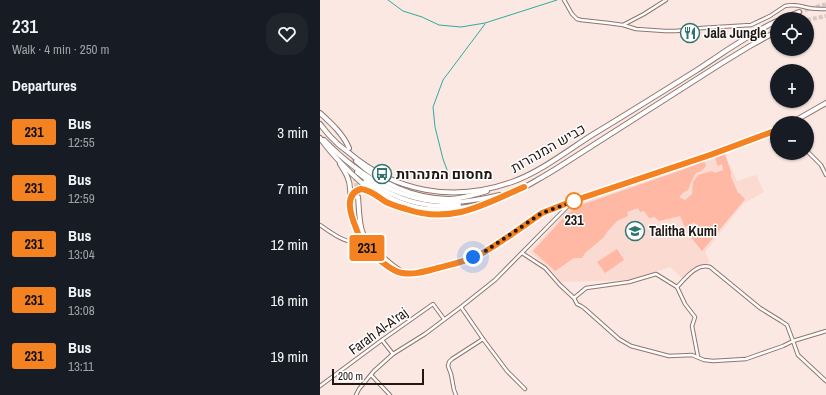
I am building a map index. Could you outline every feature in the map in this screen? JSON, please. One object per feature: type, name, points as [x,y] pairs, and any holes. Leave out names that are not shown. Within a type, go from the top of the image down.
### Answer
[{"type":"main road","name":"כביש המנהרות","points":[[320,124],[334,141],[355,158],[383,176],[402,184],[419,189],[454,193],[469,192],[494,187],[529,175],[553,161],[770,24]]},
{"type":"main road","name":"כביש המנהרות","points":[[505,195],[524,187],[562,165],[722,63],[770,35]]},
{"type":"main road","points":[[803,116],[826,103]]},
{"type":"main road","points":[[320,113],[345,139],[349,148]]},
{"type":"main road","points":[[320,137],[347,176],[350,190],[351,215],[363,244],[393,270],[403,273],[418,273],[466,261],[481,254],[542,213],[770,133]]},
{"type":"main road","points":[[320,137],[349,164],[377,183],[390,190],[428,201],[432,206]]},
{"type":"main road","points":[[334,141],[374,176],[440,210],[462,208],[495,200],[505,195]]},
{"type":"main road","points":[[325,144],[365,179],[375,185],[406,200],[432,206]]},
{"type":"main road","points":[[328,149],[348,171],[372,192],[387,202],[419,213],[449,199],[468,197],[512,182]]},
{"type":"main road","points":[[328,149],[354,173],[380,193],[410,206],[425,210],[432,206],[505,195]]},
{"type":"main road","points":[[350,199],[355,192],[359,190],[364,189],[372,192]]},
{"type":"main road","points":[[431,191],[432,206]]},
{"type":"main road","points":[[358,197],[361,228],[367,241],[403,273]]},
{"type":"street","points":[[564,0],[572,14],[587,22],[622,25],[636,29],[676,31],[748,26],[788,5],[795,4],[809,8],[826,9]]},
{"type":"street","points":[[622,25],[644,14],[666,0]]},
{"type":"street","points":[[814,158],[821,165],[826,175]]},
{"type":"street","points":[[356,395],[380,365],[393,354],[425,334],[495,280],[568,206],[570,202]]},
{"type":"street","points":[[320,225],[339,238],[352,243],[363,244]]},
{"type":"street","points":[[522,253],[545,268],[574,298],[576,304],[584,308],[624,343],[639,349],[669,356],[692,355],[704,360],[713,361],[746,359],[826,331]]},
{"type":"street","points":[[677,287],[692,272],[700,267],[710,267],[760,308],[787,325],[798,355],[826,381]]},
{"type":"street","points":[[574,298],[586,288],[629,282],[656,274],[677,287],[685,304],[695,317],[692,326],[698,357]]},
{"type":"street","name":"Farah Al-A'raj","points":[[320,386],[433,304],[444,319]]},
{"type":"street","points":[[461,307],[507,371],[525,389]]},
{"type":"street","points":[[456,395],[448,366],[449,362],[483,339]]},
{"type":"street","points":[[382,340],[393,354]]},
{"type":"street","points":[[371,375],[390,395]]},
{"type":"shaded area","name":"Talitha Kumi","points":[[724,153],[737,181],[756,175],[764,192],[744,203],[705,252],[710,262],[691,271],[683,279],[670,267],[630,280],[560,282],[555,274],[530,252],[567,210],[585,200]]},
{"type":"shaded area","points":[[725,154],[731,172],[731,177],[738,193],[745,199],[702,251],[690,236],[696,231],[695,222],[685,227],[680,216],[659,221],[655,217],[649,218],[644,211],[640,212],[638,208],[627,212],[628,216],[617,221],[604,237],[585,253],[582,258],[574,258],[555,271],[533,251],[568,213],[581,205],[704,161],[706,166],[701,171],[696,173],[688,190],[679,197],[685,200],[692,194],[693,182],[698,175],[712,171],[715,173],[723,170],[722,164],[718,166],[715,158]]},
{"type":"shaded area","points":[[617,249],[624,260],[605,273],[597,262]]},
{"type":"waterway","points":[[388,0],[403,11],[422,17],[439,25],[461,27],[485,23],[557,0]]},
{"type":"waterway","points":[[449,175],[443,159],[435,127],[433,107],[443,80],[485,24]]},
{"type":"tunnel","points":[[799,12],[826,4]]},
{"type":"tunnel","points":[[814,19],[826,16]]},
{"type":"tunnel","points":[[349,148],[353,159],[357,193]]},
{"type":"bus line","name":"231","points":[[524,187],[486,204],[460,213],[444,214],[425,214],[409,210],[387,202],[372,192],[361,189],[355,192],[350,199],[350,210],[361,240],[371,252],[393,270],[403,273],[418,273],[466,261],[481,254],[542,213],[770,133]]},
{"type":"place","name":"Jala Jungle","points":[[690,33]]},
{"type":"place","name":"מחסום המנהרות","points":[[382,174]]},
{"type":"place","name":"231","points":[[574,201]]},
{"type":"place","name":"Talitha Kumi","points":[[635,231]]},
{"type":"route","points":[[473,257],[481,254],[542,213],[574,201]]}]
